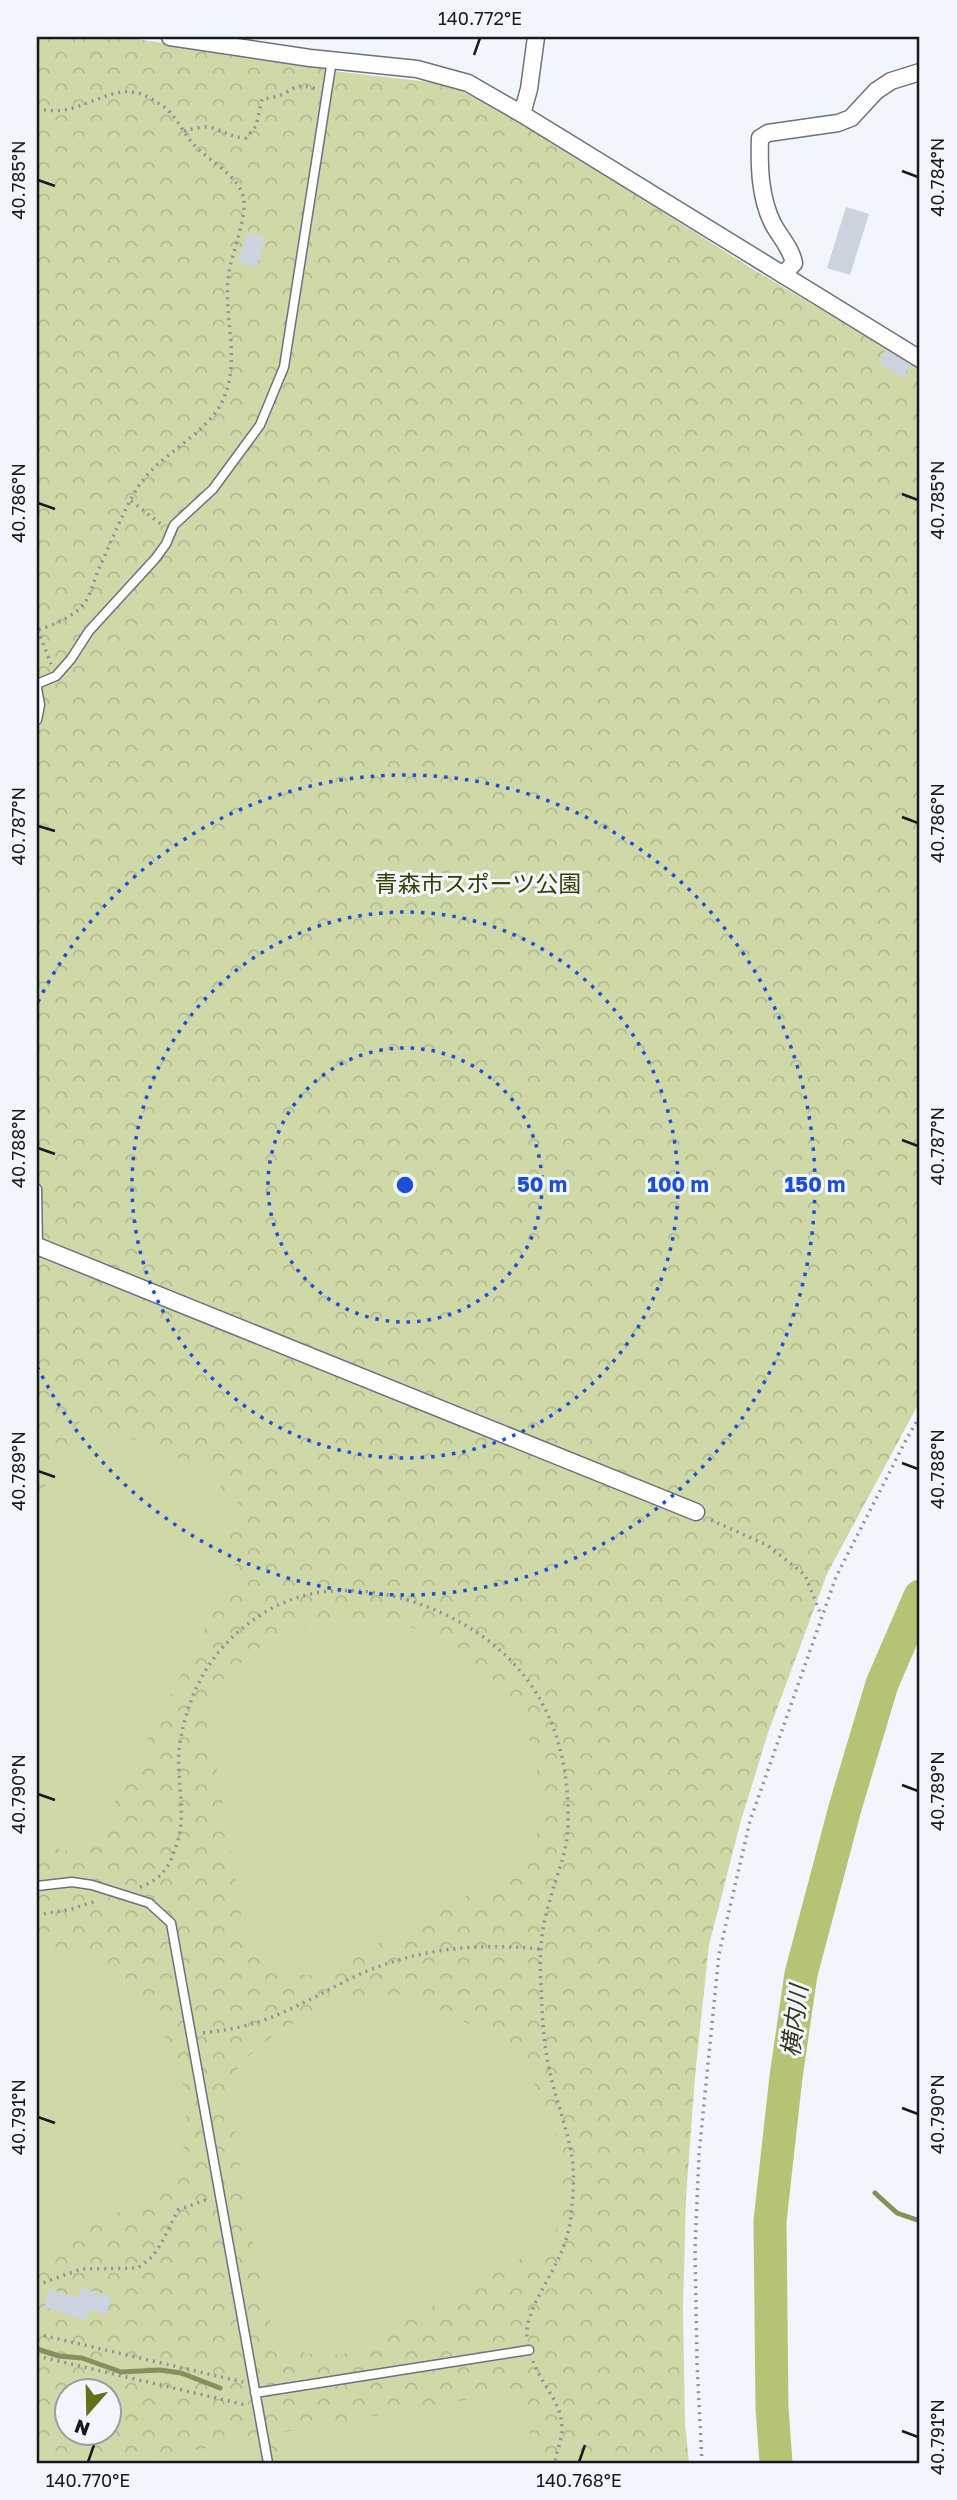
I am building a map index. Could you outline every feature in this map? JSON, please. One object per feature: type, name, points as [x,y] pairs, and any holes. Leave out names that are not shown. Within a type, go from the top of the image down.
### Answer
[{"type":"street","points":[[170,37],[417,69],[468,83],[920,359]]},
{"type":"street","points":[[522,114],[529,89],[536,37]]},
{"type":"street","points":[[783,275],[794,262],[792,253],[774,225],[764,201],[760,138],[768,133],[838,123],[851,118],[876,91],[891,81],[920,72]]},
{"type":"street","points":[[37,1248],[696,1512]]},
{"type":"lane","points":[[37,720],[40,705],[37,686],[56,676],[71,659],[89,631],[155,559],[166,544],[174,525],[213,489],[260,425],[279,379],[290,335],[332,60]]},
{"type":"lane","points":[[37,1189],[37,1248]]},
{"type":"lane","points":[[37,1886],[72,1882],[92,1885],[149,1903],[171,1923],[268,2463]]},
{"type":"lane","points":[[255,2389],[529,2350]]},
{"type":"path","points":[[184,131],[202,127],[213,128],[235,138],[246,138],[256,126],[262,99],[283,95],[294,86],[303,85],[327,93]]},
{"type":"path","points":[[37,109],[67,110],[109,94],[126,91],[143,95],[164,107],[194,145],[232,178],[242,193],[244,206],[228,275],[227,304],[232,366],[228,388],[220,406],[203,425],[148,473],[131,500],[85,601],[55,625],[37,630],[56,676]]},
{"type":"path","points":[[131,500],[171,531]]},
{"type":"path","points":[[702,2463],[695,2250],[701,2127],[719,1954],[750,1821],[836,1577],[920,1416]]},
{"type":"path","points":[[696,1512],[767,1545],[805,1575],[822,1617]]},
{"type":"path","points":[[37,1914],[72,1909],[160,1878],[170,1863],[183,1823],[179,1746],[197,1684],[213,1657],[233,1635],[279,1605],[309,1594],[344,1590],[401,1597],[449,1615],[478,1631],[523,1674],[542,1700],[556,1731],[565,1770],[568,1804],[567,1838],[548,1904],[540,1949],[548,2067],[572,2159],[573,2190],[570,2221],[562,2252],[526,2330],[529,2350],[537,2370],[554,2398],[561,2416],[562,2434],[555,2463]]},
{"type":"path","points":[[191,2034],[241,2027],[275,2016],[367,1971],[434,1950],[472,1947],[540,1949]]},
{"type":"path","points":[[37,2285],[81,2269],[138,2268],[152,2257],[161,2244],[178,2210],[194,2202],[220,2196]]},
{"type":"path","points":[[37,2334],[255,2389]]},
{"type":"path","points":[[37,2356],[258,2408]]},
{"type":"green space","name":"青森市スポーツ公園","points":[[37,37],[123,37],[290,62],[332,71],[448,84],[520,121],[751,268],[920,368],[920,1401],[827,1574],[768,1733],[740,1824],[709,1945],[686,2198],[683,2309],[685,2423],[689,2463],[37,2463]]},
{"type":"green space","points":[[82,1418],[223,1476],[220,1491],[239,1498],[225,1540],[242,1549],[200,1639],[85,1858],[37,1841],[37,1503]]},
{"type":"green space","points":[[332,1621],[379,1622],[414,1628],[454,1648],[484,1671],[520,1718],[531,1744],[538,1772],[538,1831],[531,1861],[322,1974],[284,1973],[260,1960],[253,1953],[246,1937],[206,1705],[219,1683],[256,1652],[294,1631]]},
{"type":"green space","points":[[37,1944],[66,1951],[93,1964],[118,1981],[140,2002],[159,2027],[173,2054],[182,2082],[186,2121],[184,2147],[176,2181],[37,2256]]},
{"type":"green space","points":[[354,2001],[401,2003],[436,2009],[470,2025],[507,2052],[527,2074],[554,2125],[560,2152],[560,2211],[553,2241],[344,2354],[318,2355],[293,2349],[279,2338],[272,2323],[256,2260],[228,2086],[242,2063],[265,2042],[291,2024],[316,2012]]},
{"type":"green space","points":[[522,2390],[535,2463],[285,2463],[279,2433]]},
{"type":"green space","points":[[242,2442],[246,2463],[123,2463]]},
{"type":"building","points":[[846,207],[869,214],[850,275],[827,268]]},
{"type":"building","points":[[248,232],[266,238],[256,268],[238,262]]},
{"type":"building","points":[[886,350],[910,365],[903,378],[878,362]]},
{"type":"building","points":[[82,2288],[111,2296],[107,2315],[89,2310],[86,2320],[44,2307],[50,2289],[79,2298]]},
{"type":"waterway","name":"横内川","points":[[776,2463],[772,2408],[770,2221],[801,1974],[845,1808],[882,1684],[920,1596]]},
{"type":"waterway","points":[[875,2193],[897,2213],[920,2221]]},
{"type":"waterway","points":[[37,2349],[59,2356],[82,2358],[121,2372],[160,2370],[181,2373],[220,2388]]}]
